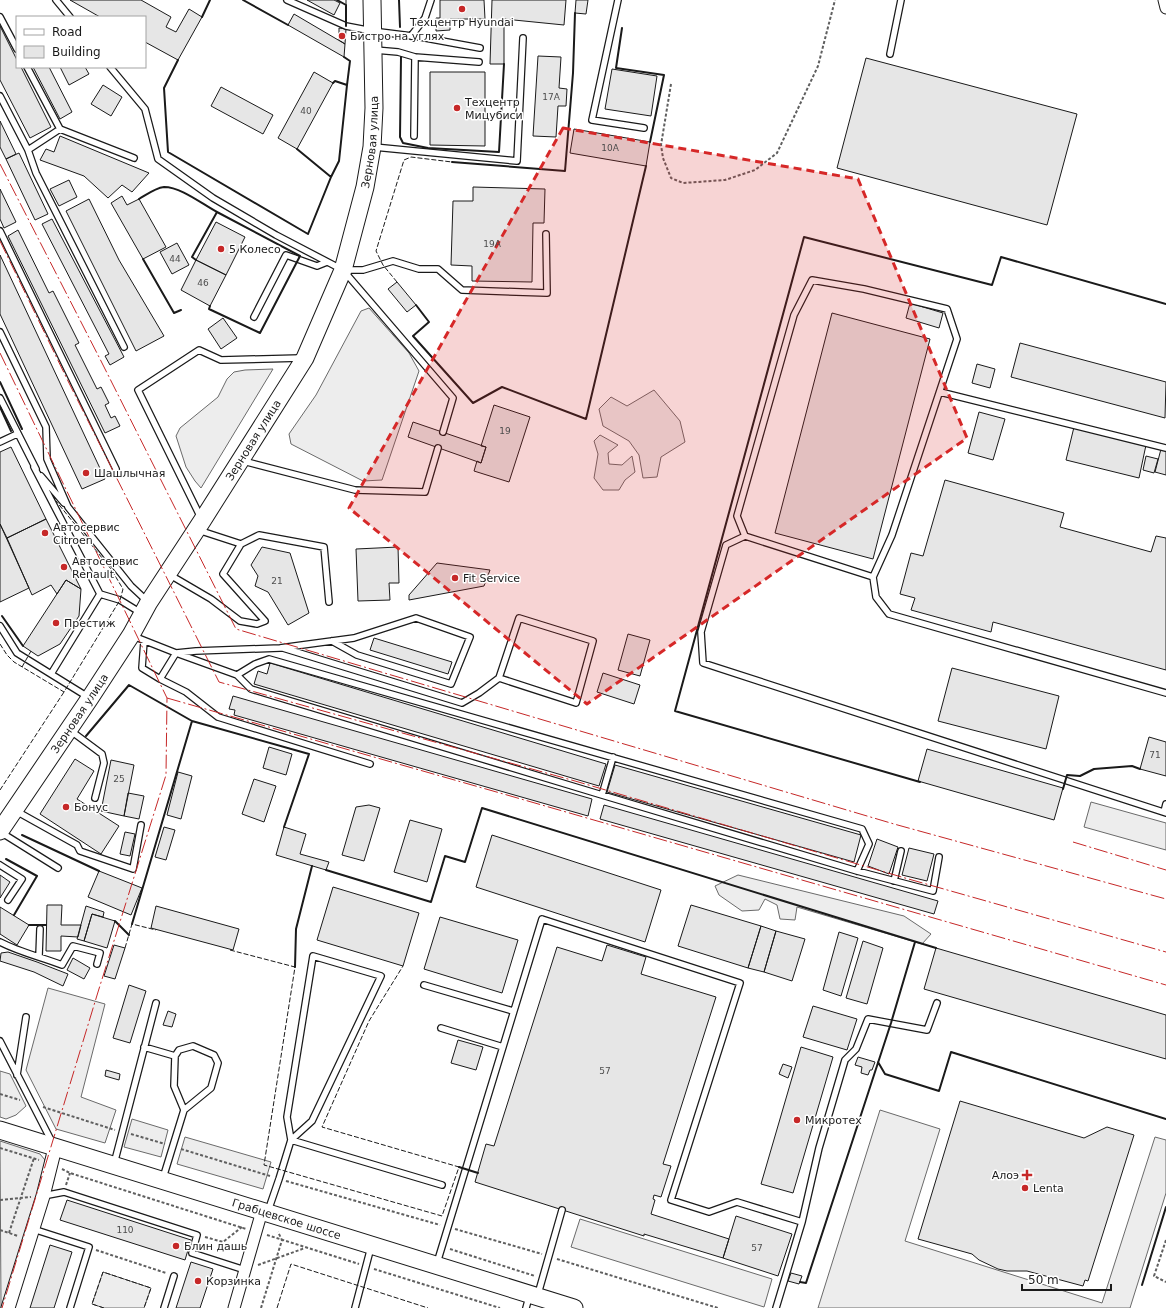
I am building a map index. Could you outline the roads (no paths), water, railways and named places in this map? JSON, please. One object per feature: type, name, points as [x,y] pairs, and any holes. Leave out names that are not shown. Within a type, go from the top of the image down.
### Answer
[{"type":"main road","name":"Зерновая улица","points":[[0,831],[90,698],[138,638],[146,608],[305,358],[343,270],[365,187],[372,147],[374,108],[372,0]]},
{"type":"main road","name":"Грабцевское шоссе","points":[[0,1130],[436,1265],[531,1300],[574,1308]]},
{"type":"street","points":[[1164,0],[1166,8]]},
{"type":"street","points":[[8,1308],[43,1196],[55,1148]]},
{"type":"street","points":[[234,1308],[256,1232],[264,1212]]},
{"type":"lane","points":[[56,0],[69,16]]},
{"type":"lane","points":[[287,0],[346,26],[480,48]]},
{"type":"lane","points":[[411,36],[426,18],[431,0]]},
{"type":"lane","points":[[618,0],[592,120],[644,128]]},
{"type":"lane","points":[[890,54],[901,0]]},
{"type":"lane","points":[[0,17],[16,47]]},
{"type":"lane","points":[[372,147],[517,160],[523,38]]},
{"type":"lane","points":[[373,50],[398,52],[415,57],[479,62]]},
{"type":"lane","points":[[414,136],[415,57]]},
{"type":"lane","points":[[28,68],[60,129],[134,158]]},
{"type":"lane","points":[[111,68],[145,110],[158,159],[213,198],[276,236],[343,270],[453,398],[443,432]]},
{"type":"lane","points":[[0,96],[28,150],[36,173],[124,346]]},
{"type":"lane","points":[[28,150],[60,129]]},
{"type":"lane","points":[[0,231],[116,469]]},
{"type":"lane","points":[[343,270],[363,270],[393,261],[419,269],[438,269],[462,290],[547,293],[546,234]]},
{"type":"lane","points":[[254,317],[286,255],[317,266],[327,262]]},
{"type":"lane","points":[[745,536],[737,516],[794,315],[812,280],[864,289],[947,309],[957,339],[892,535],[873,577],[876,597],[889,614],[1166,693]]},
{"type":"lane","points":[[0,332],[46,427],[47,459],[68,507]]},
{"type":"lane","points":[[241,544],[199,526],[138,390],[199,350],[221,360],[305,358]]},
{"type":"lane","points":[[940,392],[1166,448]]},
{"type":"lane","points":[[0,398],[17,434],[100,594],[146,608]]},
{"type":"lane","points":[[0,442],[17,434]]},
{"type":"lane","points":[[241,460],[355,490],[425,492],[438,448]]},
{"type":"lane","points":[[34,467],[131,586],[146,608]]},
{"type":"lane","points":[[168,574],[211,598],[240,621],[257,624],[265,621],[224,574],[241,544],[259,535],[324,547],[328,602]]},
{"type":"lane","points":[[873,577],[745,536],[726,545],[701,632],[703,663],[1165,813],[1166,804]]},
{"type":"lane","points":[[51,674],[100,594]]},
{"type":"lane","points":[[176,653],[280,648],[354,638],[416,618],[470,637],[451,684],[357,655],[332,641]]},
{"type":"lane","points":[[280,648],[462,703],[479,693],[499,678],[519,618],[593,641],[576,702],[499,678]]},
{"type":"lane","points":[[0,626],[17,653],[90,698]]},
{"type":"lane","points":[[370,764],[218,717],[186,692],[142,668],[138,638],[237,675],[251,689],[602,796],[857,871],[933,891],[939,857]]},
{"type":"lane","points":[[160,679],[176,653]]},
{"type":"lane","points":[[237,675],[255,664],[269,659],[862,829],[869,844],[857,871]]},
{"type":"lane","points":[[69,729],[102,754],[104,763],[95,798]]},
{"type":"lane","points":[[602,796],[613,757]]},
{"type":"lane","points":[[14,809],[77,845],[80,851],[133,869],[141,825]]},
{"type":"lane","points":[[0,831],[58,868]]},
{"type":"lane","points":[[894,881],[901,851]]},
{"type":"lane","points":[[0,865],[22,879],[8,900]]},
{"type":"lane","points":[[436,1265],[542,919],[740,983],[671,1200],[709,1212],[737,1202],[802,1222]]},
{"type":"lane","points":[[39,956],[40,929]]},
{"type":"lane","points":[[0,942],[12,948],[62,965],[73,946],[100,953],[97,964]]},
{"type":"lane","points":[[264,1212],[279,1179],[291,1140],[287,1117],[313,956],[381,976],[312,1120],[291,1140]]},
{"type":"lane","points":[[424,985],[513,1011]]},
{"type":"lane","points":[[114,1166],[156,1003]]},
{"type":"lane","points":[[776,1308],[802,1222],[819,1148],[845,1060],[856,1049],[868,1019],[927,1030],[937,1003]]},
{"type":"lane","points":[[17,1075],[26,1017]]},
{"type":"lane","points":[[441,1028],[503,1046]]},
{"type":"lane","points":[[0,1041],[55,1148]]},
{"type":"lane","points":[[162,1181],[184,1110],[211,1088],[218,1063],[214,1055],[193,1046],[179,1050],[175,1056],[174,1086],[184,1110]]},
{"type":"lane","points":[[144,1047],[175,1056]]},
{"type":"lane","points":[[291,1140],[442,1185]]},
{"type":"lane","points":[[43,1196],[64,1192],[197,1235],[192,1253],[245,1270]]},
{"type":"lane","points":[[531,1300],[542,1278],[562,1210]]},
{"type":"lane","points":[[31,1235],[89,1248],[70,1308]]},
{"type":"lane","points":[[355,1308],[372,1245]]},
{"type":"lane","points":[[164,1308],[174,1276]]},
{"type":"place","name":"Техцентр Hyundai","points":[[462,9]]},
{"type":"place","name":"Бистро на углях","points":[[342,36]]},
{"type":"place","name":"Техцентр Мицубиси","points":[[457,108]]},
{"type":"place","name":"5 Колесо","points":[[221,249]]},
{"type":"place","name":"Шашлычная","points":[[86,473]]},
{"type":"place","name":"Автосервис Citroen","points":[[45,533]]},
{"type":"place","name":"Автосервис Renault","points":[[64,567]]},
{"type":"place","name":"Fit Service","points":[[455,578]]},
{"type":"place","name":"Престиж","points":[[56,623]]},
{"type":"place","name":"Бонус","points":[[66,807]]},
{"type":"place","name":"Микротех","points":[[797,1120]]},
{"type":"place","name":"Алоэ","points":[[1027,1175]]},
{"type":"place","name":"Lenta","points":[[1025,1188]]},
{"type":"place","name":"Блин дашь","points":[[176,1246]]},
{"type":"place","name":"Корзинка","points":[[198,1281]]}]
